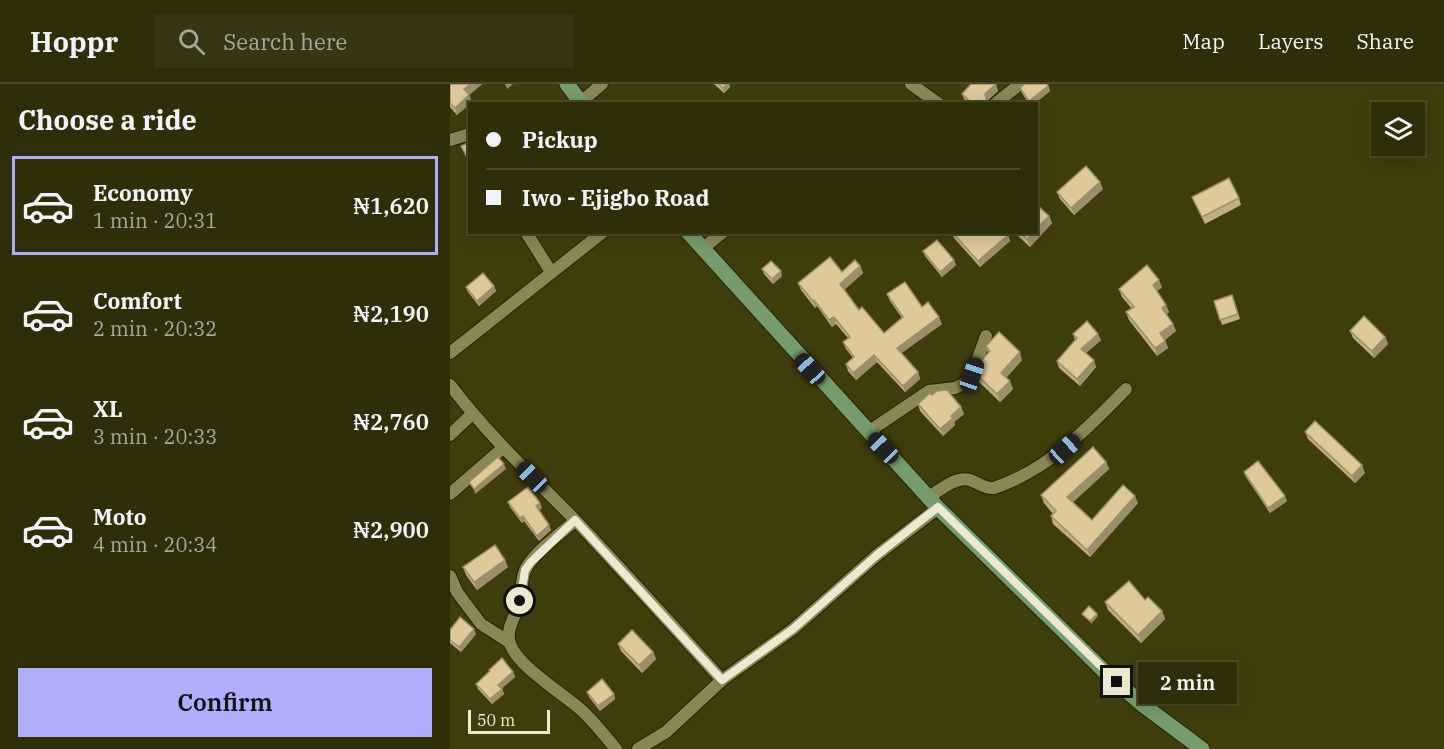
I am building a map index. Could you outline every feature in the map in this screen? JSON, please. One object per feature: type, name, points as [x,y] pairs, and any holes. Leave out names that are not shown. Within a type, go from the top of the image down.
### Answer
[{"type":"main road","points":[[567,84],[578,102]]},
{"type":"main road","points":[[690,234],[933,502],[1104,671],[1143,705],[1202,749]]},
{"type":"street","points":[[580,102],[602,84]]},
{"type":"street","points":[[911,84],[936,102]]},
{"type":"street","points":[[998,102],[1020,84]]},
{"type":"street","points":[[450,140],[468,135]]},
{"type":"street","points":[[527,234],[551,272]]},
{"type":"street","points":[[450,353],[600,234]]},
{"type":"street","points":[[702,249],[721,234]]},
{"type":"street","points":[[868,432],[929,391],[955,388],[967,382],[972,375],[986,336]]},
{"type":"street","points":[[450,385],[472,414],[503,448],[575,520],[722,680]]},
{"type":"street","points":[[638,749],[666,732],[722,680],[793,629],[877,555],[956,480],[969,479],[987,489],[993,488],[1042,465],[1065,449],[1094,423],[1126,389]]},
{"type":"street","points":[[450,435],[472,414]]},
{"type":"street","points":[[450,494],[503,448]]},
{"type":"street","points":[[575,520],[525,570],[520,601],[508,633],[509,642],[521,660],[588,717],[616,749]]},
{"type":"street","points":[[450,576],[457,592],[481,624],[509,642]]},
{"type":"building","points":[[450,84],[471,84],[464,89],[469,95],[455,108],[450,103]]},
{"type":"building","points":[[971,84],[996,84],[985,94],[987,102],[971,102],[962,94]]},
{"type":"building","points":[[1025,84],[1047,84],[1048,86],[1029,101],[1020,88]]},
{"type":"building","points":[[468,143],[468,159],[461,146]]},
{"type":"building","points":[[1086,166],[1100,182],[1071,208],[1057,192]]},
{"type":"building","points":[[1229,178],[1239,198],[1202,217],[1192,197]]},
{"type":"building","points":[[1038,206],[1049,216],[1038,227]]},
{"type":"building","points":[[954,234],[1007,234],[1008,235],[978,261]]},
{"type":"building","points":[[1022,234],[1032,234],[1027,239]]},
{"type":"building","points":[[937,240],[954,260],[940,272],[923,251]]},
{"type":"building","points":[[830,257],[842,272],[855,260],[860,266],[840,284],[859,310],[862,307],[884,333],[903,317],[887,294],[905,282],[922,307],[928,302],[939,317],[897,348],[918,372],[903,386],[874,355],[853,373],[846,364],[854,357],[843,342],[850,337],[834,317],[829,320],[798,283]]},
{"type":"building","points":[[771,261],[781,271],[772,279],[762,269]]},
{"type":"building","points":[[1147,265],[1159,280],[1153,285],[1166,305],[1162,308],[1173,324],[1160,333],[1165,341],[1155,348],[1126,312],[1134,307],[1119,289]]},
{"type":"building","points":[[483,273],[494,286],[477,301],[466,287]]},
{"type":"building","points":[[1232,295],[1238,314],[1220,320],[1214,301]]},
{"type":"building","points":[[1364,316],[1385,337],[1372,351],[1350,331]]},
{"type":"building","points":[[1087,321],[1098,334],[1081,349],[1094,360],[1077,379],[1057,361],[1077,338],[1073,334]]},
{"type":"building","points":[[999,332],[1020,352],[1001,373],[1010,381],[997,394],[975,373],[980,362],[990,351],[986,346]]},
{"type":"building","points":[[947,390],[961,407],[951,416],[953,418],[940,429],[918,404],[930,393],[932,395],[937,391]]},
{"type":"building","points":[[1315,421],[1362,465],[1352,476],[1305,432]]},
{"type":"building","points":[[1093,447],[1106,462],[1067,497],[1092,520],[1123,485],[1135,496],[1087,550],[1051,516],[1056,511],[1041,495]]},
{"type":"building","points":[[498,457],[504,464],[474,489],[469,482]]},
{"type":"building","points":[[1258,461],[1285,496],[1268,508],[1244,472]]},
{"type":"building","points":[[528,487],[540,503],[536,506],[549,525],[537,536],[523,516],[520,518],[508,502]]},
{"type":"building","points":[[495,545],[505,560],[474,582],[463,567]]},
{"type":"building","points":[[1129,581],[1145,600],[1148,597],[1162,611],[1138,635],[1105,602]]},
{"type":"building","points":[[1089,606],[1097,614],[1090,621],[1082,614]]},
{"type":"building","points":[[460,617],[474,629],[459,647],[450,640],[450,630]]},
{"type":"building","points":[[632,630],[653,652],[639,665],[618,644]]},
{"type":"building","points":[[502,658],[513,672],[498,685],[502,689],[490,699],[476,684]]},
{"type":"building","points":[[602,679],[614,694],[598,706],[587,692]]},
{"type":"route","points":[[520,601],[525,570],[575,520],[722,680],[793,629],[877,555],[938,507],[1117,682]]}]
